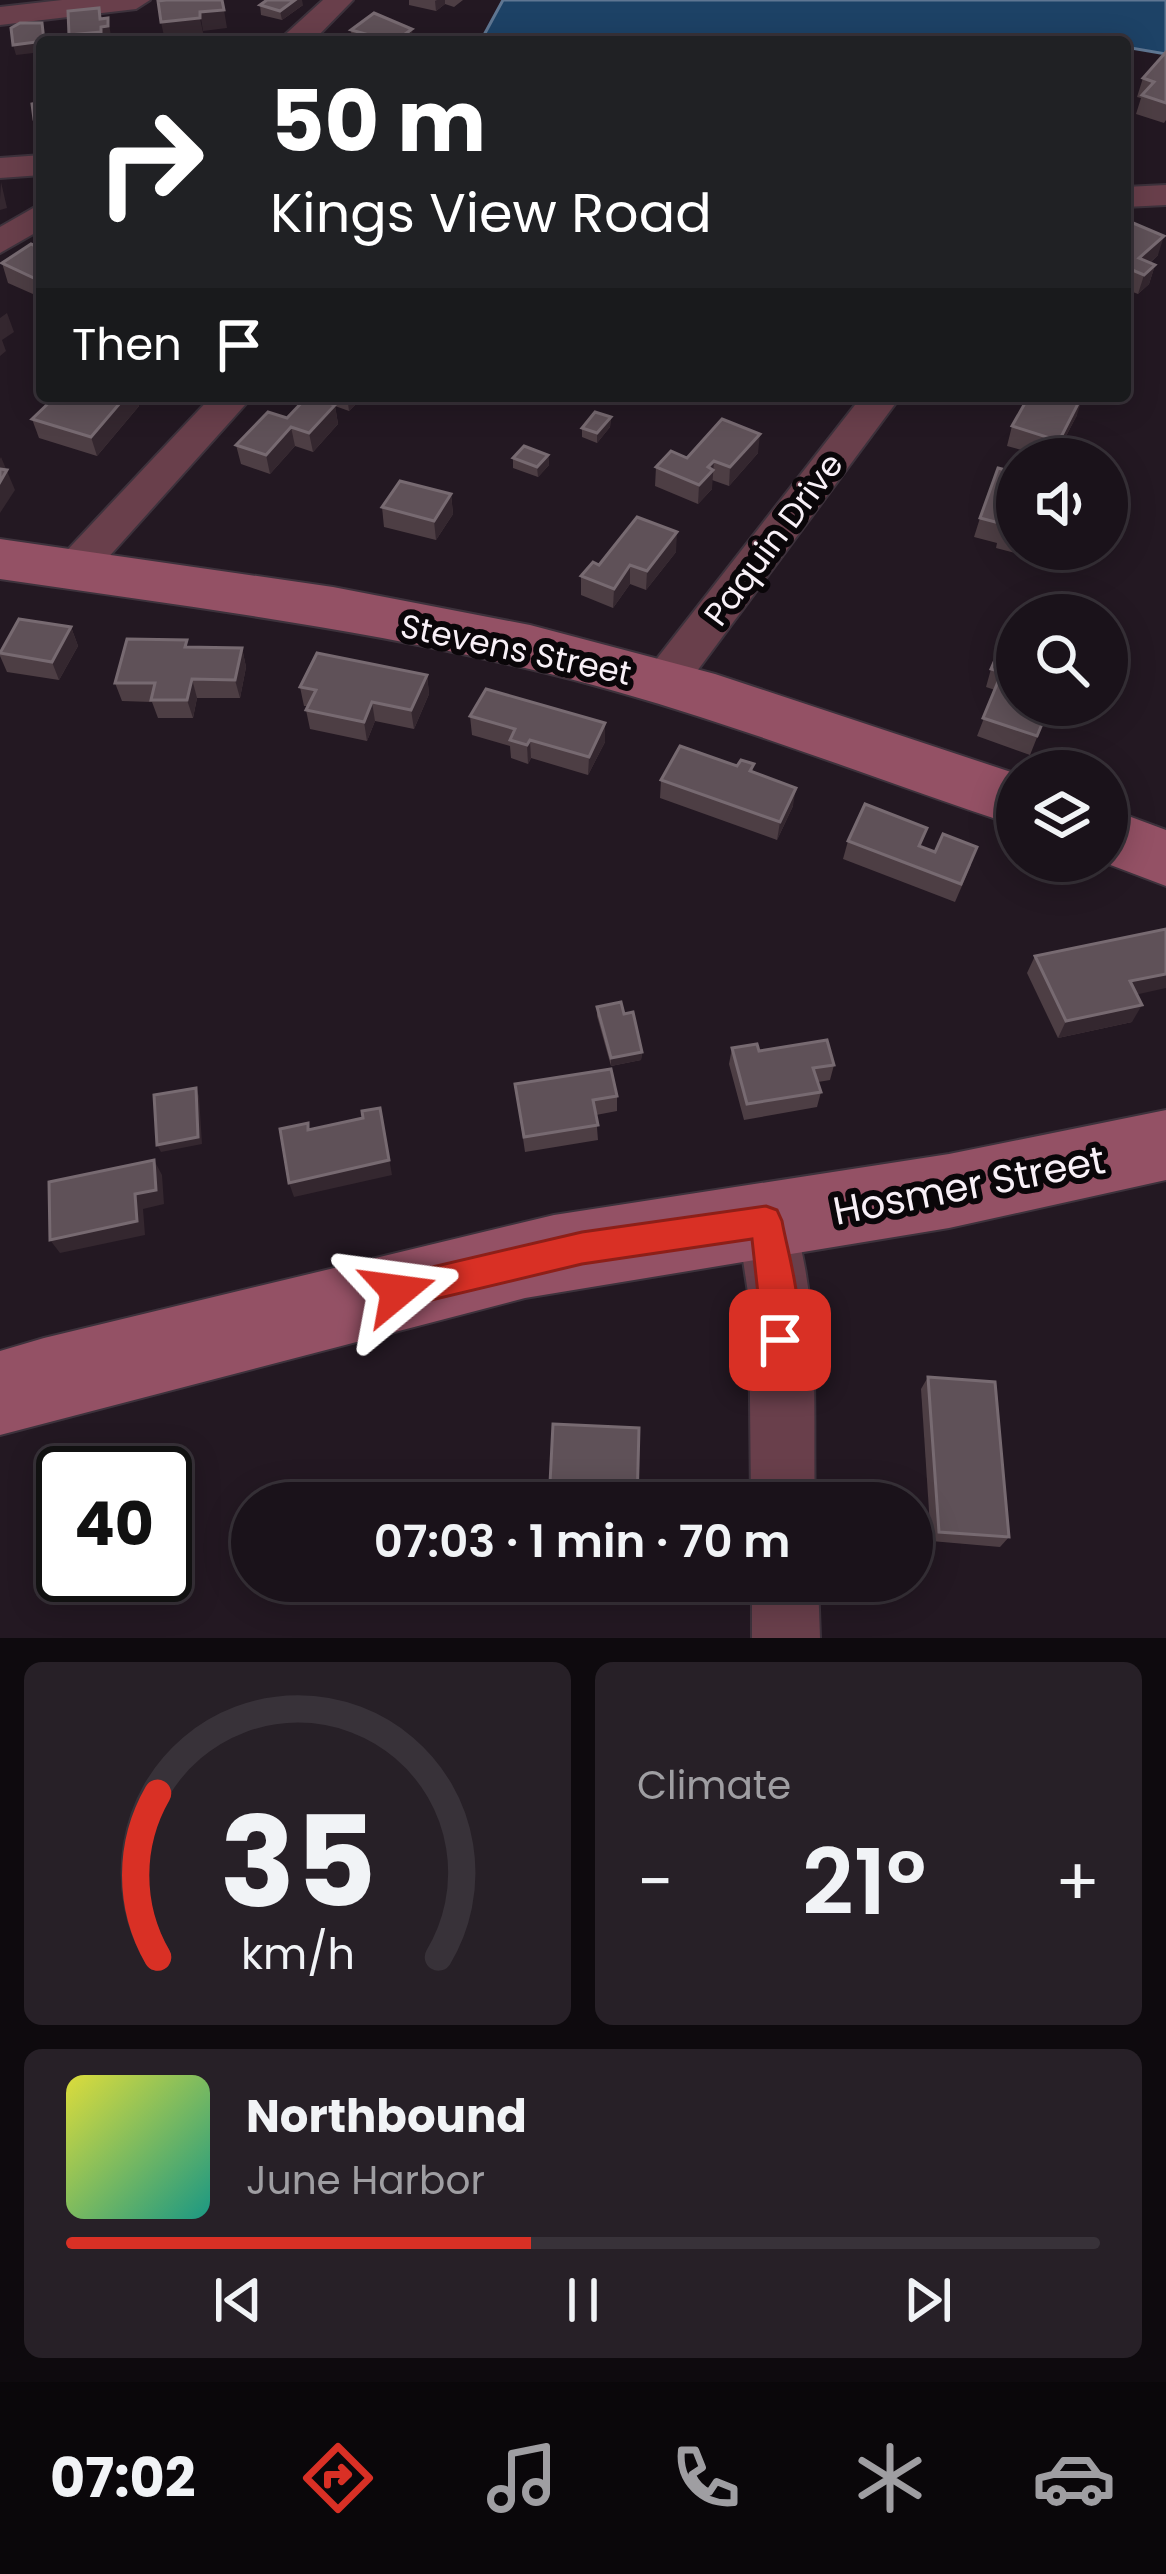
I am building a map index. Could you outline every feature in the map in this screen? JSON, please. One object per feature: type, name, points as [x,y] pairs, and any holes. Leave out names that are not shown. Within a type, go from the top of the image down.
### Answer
[{"type":"street","points":[[0,16],[136,0]]},
{"type":"street","points":[[301,36],[338,0]]},
{"type":"street","points":[[0,168],[36,165]]},
{"type":"street","points":[[1131,197],[1166,195]]},
{"type":"street","points":[[0,243],[36,217]]},
{"type":"street","points":[[73,570],[228,402]]},
{"type":"street","name":"Paquin Drive","points":[[664,682],[877,402]]},
{"type":"street","name":"Stevens Street","points":[[0,560],[524,645],[664,682],[996,793]]},
{"type":"street","points":[[1128,844],[1166,859]]},
{"type":"street","name":"Hosmer Street","points":[[0,1393],[115,1358],[354,1303],[468,1271],[582,1248],[1025,1179],[1166,1145]]},
{"type":"street","points":[[766,1221],[779,1299],[783,1482]]},
{"type":"street","points":[[785,1602],[786,1638]]},
{"type":"water","points":[[503,0],[1166,0],[1166,54],[1131,48],[1131,36],[484,35]]},
{"type":"building","points":[[222,0],[224,10],[161,22],[158,1]]},
{"type":"building","points":[[267,0],[295,0],[280,11],[260,5]]},
{"type":"building","points":[[99,8],[100,19],[108,18],[108,26],[101,27],[101,32],[69,35],[68,11]]},
{"type":"building","points":[[374,13],[412,29],[402,36],[351,30]]},
{"type":"building","points":[[42,23],[43,36],[36,36],[36,42],[13,45],[11,28]]},
{"type":"building","points":[[1166,52],[1166,103],[1142,95],[1154,82],[1143,78]]},
{"type":"building","points":[[1131,222],[1164,236],[1139,258],[1155,265],[1144,275],[1131,270]]},
{"type":"building","points":[[31,244],[36,246],[36,279],[2,263]]},
{"type":"building","points":[[50,402],[121,402],[91,437],[32,419]]},
{"type":"building","points":[[302,402],[335,405],[309,433],[291,427],[266,455],[236,445],[268,412],[287,418]]},
{"type":"building","points":[[1026,402],[1079,402],[1061,438],[1012,426]]},
{"type":"building","points":[[595,412],[611,417],[597,433],[582,428]]},
{"type":"building","points":[[722,419],[760,434],[730,467],[714,461],[708,467],[713,470],[699,485],[656,467],[671,451],[687,458]]},
{"type":"building","points":[[524,446],[548,455],[537,467],[513,458]]},
{"type":"building","points":[[996,474],[996,522],[980,518]]},
{"type":"building","points":[[400,481],[451,494],[434,521],[382,507]]},
{"type":"building","points":[[637,517],[677,532],[647,571],[630,565],[614,589],[581,576],[593,562],[599,565]]},
{"type":"building","points":[[19,619],[71,627],[52,662],[0,653]]},
{"type":"building","points":[[127,639],[187,640],[185,647],[242,648],[235,680],[192,679],[187,700],[151,700],[155,683],[115,683]]},
{"type":"building","points":[[317,653],[427,675],[411,710],[372,702],[364,722],[306,710],[316,690],[300,687]]},
{"type":"building","points":[[996,687],[996,722],[983,718]]},
{"type":"building","points":[[486,689],[605,723],[589,757],[530,740],[527,745],[510,740],[515,729],[470,716]]},
{"type":"building","points":[[1007,726],[1041,726],[1037,736]]},
{"type":"building","points":[[680,746],[737,766],[741,760],[754,764],[750,771],[796,788],[780,822],[661,780]]},
{"type":"building","points":[[865,804],[927,828],[919,846],[935,852],[943,834],[977,847],[961,884],[848,841]]},
{"type":"building","points":[[1166,929],[1166,974],[1130,981],[1142,1005],[1066,1021],[1035,956]]},
{"type":"building","points":[[621,1002],[624,1014],[633,1012],[642,1052],[611,1058],[597,1007]]},
{"type":"building","points":[[827,1040],[834,1065],[813,1068],[821,1092],[747,1104],[732,1048],[757,1044],[759,1051]]},
{"type":"building","points":[[611,1069],[617,1096],[593,1100],[598,1125],[524,1137],[515,1084]]},
{"type":"building","points":[[196,1088],[198,1137],[157,1145],[154,1095]]},
{"type":"building","points":[[380,1108],[389,1160],[289,1183],[280,1129],[308,1123],[308,1130],[363,1118],[362,1111]]},
{"type":"building","points":[[154,1160],[156,1190],[135,1194],[137,1221],[50,1240],[49,1182]]},
{"type":"building","points":[[928,1377],[995,1382],[1009,1537],[939,1532]]},
{"type":"building","points":[[553,1424],[639,1428],[638,1482],[550,1482]]},
{"type":"route","points":[[398,1291],[582,1248],[766,1221],[779,1299],[780,1340]]}]
